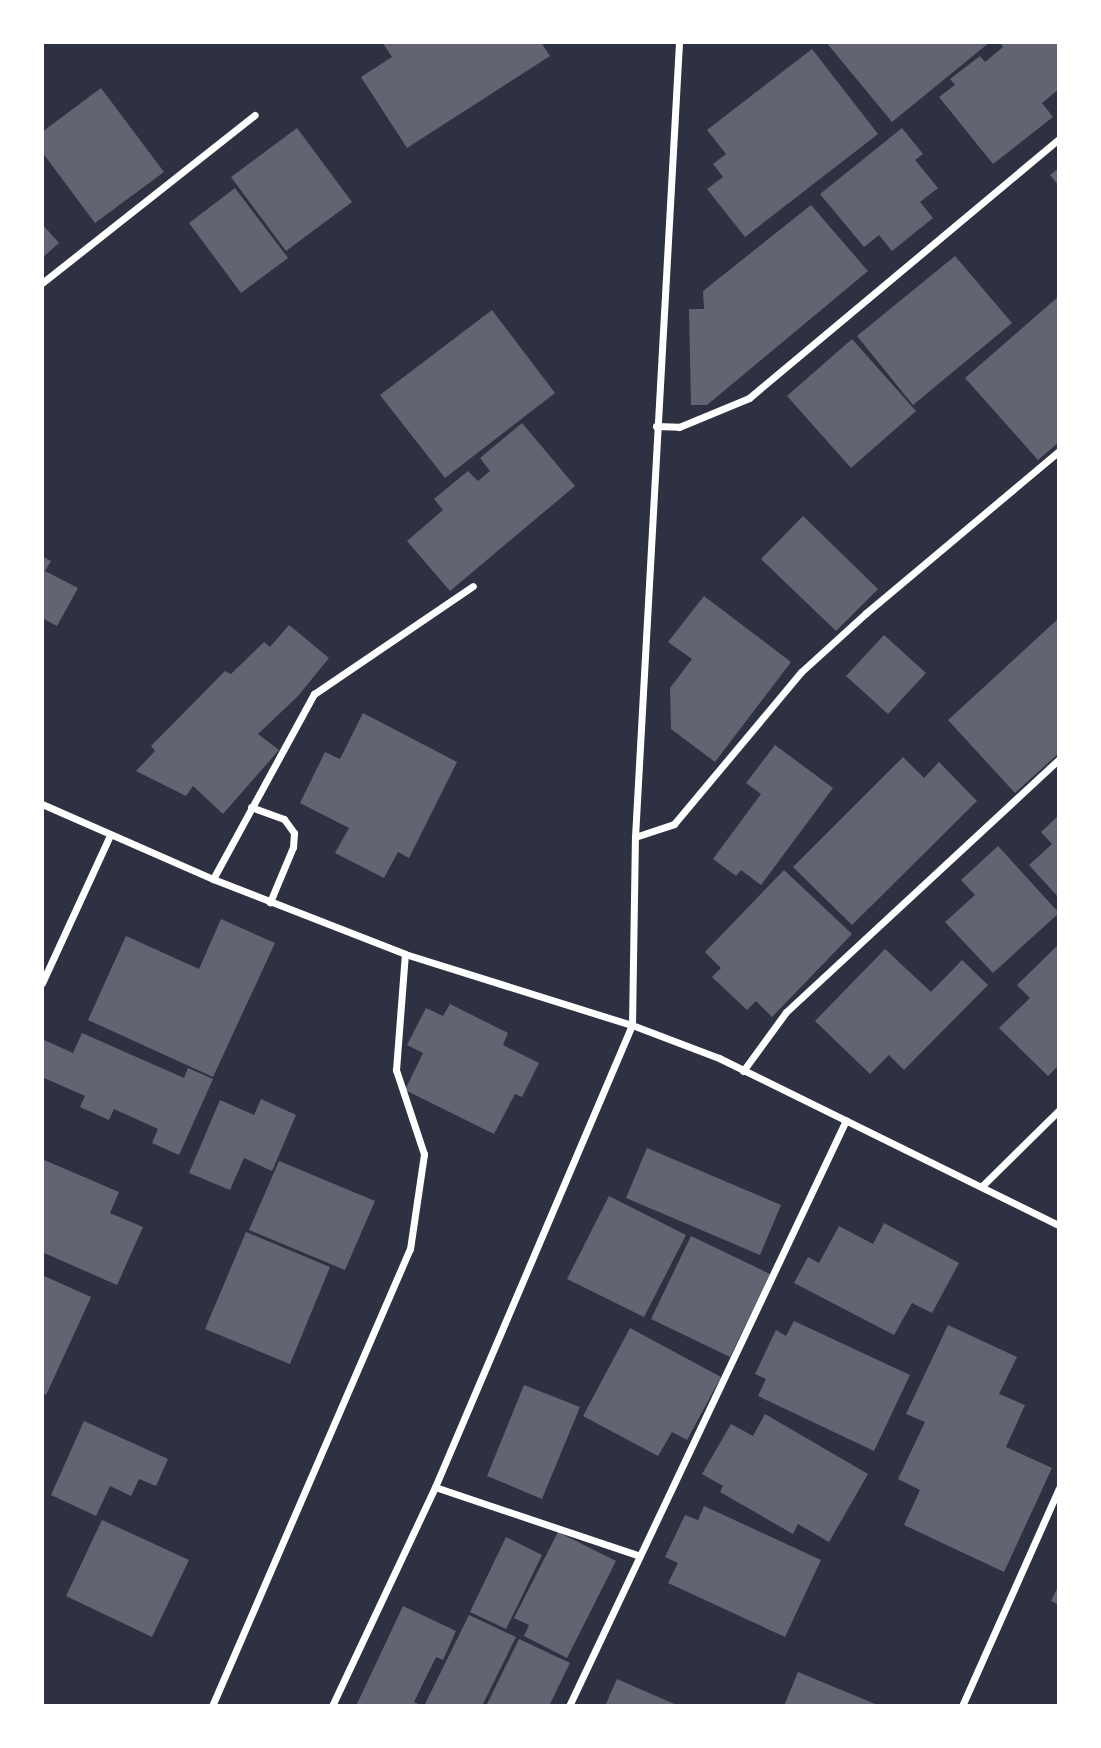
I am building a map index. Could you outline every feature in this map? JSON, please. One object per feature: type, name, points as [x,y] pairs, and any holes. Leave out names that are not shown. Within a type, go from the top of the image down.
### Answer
[{"type":"street","points":[[332,1706],[435,1487],[632,1025],[635,837],[679,42]]},
{"type":"street","points":[[42,283],[256,115]]},
{"type":"street","points":[[656,426],[679,427],[749,398],[1059,139]]},
{"type":"street","points":[[635,837],[674,824],[800,672],[1059,451]]},
{"type":"street","points":[[214,879],[314,694],[473,586]]},
{"type":"street","points":[[743,1071],[786,1012],[1059,759]]},
{"type":"street","points":[[42,804],[214,879],[405,954],[632,1025],[743,1071],[1059,1225]]},
{"type":"street","points":[[251,807],[284,819],[294,833],[293,847],[270,902]]},
{"type":"street","points":[[42,983],[110,835]]},
{"type":"street","points":[[212,1706],[410,1249],[424,1154],[396,1070],[405,954]]},
{"type":"street","points":[[982,1186],[1059,1110]]},
{"type":"street","points":[[569,1706],[637,1555],[846,1120]]},
{"type":"street","points":[[435,1487],[637,1555]]},
{"type":"street","points":[[962,1706],[1059,1488]]},
{"type":"building","points":[[382,42],[541,42],[550,56],[407,148],[361,77],[392,57]]},
{"type":"building","points":[[826,42],[990,42],[892,122]]},
{"type":"building","points":[[999,42],[1059,42],[1059,89],[1042,103],[1053,117],[993,164],[939,97],[955,85],[950,79],[980,56],[985,62],[1003,47]]},
{"type":"building","points":[[812,49],[878,134],[745,237],[707,189],[723,177],[713,164],[726,154],[707,130]]},
{"type":"building","points":[[101,88],[164,172],[95,223],[42,152],[42,132]]},
{"type":"building","points":[[297,128],[352,202],[286,251],[231,177]]},
{"type":"building","points":[[902,128],[923,154],[915,160],[938,188],[920,202],[933,218],[892,251],[879,235],[864,247],[820,194]]},
{"type":"building","points":[[1059,168],[1059,186],[1050,175]]},
{"type":"building","points":[[235,188],[288,258],[241,293],[189,223]]},
{"type":"building","points":[[811,205],[868,271],[707,405],[691,405],[689,309],[704,309],[703,291]]},
{"type":"building","points":[[42,224],[59,243],[42,258]]},
{"type":"building","points":[[955,256],[1012,323],[913,405],[857,336]]},
{"type":"building","points":[[1059,296],[1059,442],[1038,460],[965,378]]},
{"type":"building","points":[[492,310],[555,393],[445,478],[380,395]]},
{"type":"building","points":[[852,339],[916,411],[851,468],[787,396]]},
{"type":"building","points":[[522,423],[575,486],[450,591],[407,541],[443,510],[434,499],[468,471],[478,481],[490,471],[480,458]]},
{"type":"building","points":[[803,516],[878,589],[836,631],[761,559]]},
{"type":"building","points":[[42,556],[51,561],[45,571],[78,588],[57,626],[42,618]]},
{"type":"building","points":[[704,596],[791,662],[715,762],[671,729],[670,688],[692,659],[668,642]]},
{"type":"building","points":[[1059,618],[1059,753],[1015,793],[948,720]]},
{"type":"building","points":[[289,625],[329,658],[298,696],[258,734],[279,750],[223,814],[193,786],[186,796],[136,771],[155,751],[151,746],[225,671],[231,674],[264,642],[270,647]]},
{"type":"building","points":[[884,635],[926,673],[888,714],[846,676]]},
{"type":"building","points":[[363,713],[457,762],[409,858],[398,852],[384,878],[335,853],[349,828],[300,803],[325,752],[340,759]]},
{"type":"building","points":[[775,745],[833,788],[761,885],[741,870],[736,876],[713,859],[761,794],[746,783]]},
{"type":"building","points":[[903,757],[924,778],[939,762],[977,801],[852,925],[793,867]]},
{"type":"building","points":[[1059,815],[1059,898],[1029,865],[1052,844],[1041,832]]},
{"type":"building","points":[[998,846],[1059,913],[993,973],[945,922],[975,895],[961,880]]},
{"type":"building","points":[[784,870],[852,934],[772,1017],[756,1001],[747,1010],[712,977],[721,968],[705,952]]},
{"type":"building","points":[[221,919],[275,943],[213,1077],[88,1020],[126,936],[199,969]]},
{"type":"building","points":[[1059,944],[1059,1065],[1048,1076],[999,1028],[1030,998],[1017,985]]},
{"type":"building","points":[[885,949],[931,992],[962,960],[988,985],[904,1070],[889,1055],[870,1074],[815,1021]]},
{"type":"building","points":[[450,1004],[508,1033],[503,1045],[539,1063],[522,1097],[515,1094],[494,1134],[405,1090],[423,1053],[407,1045],[426,1008],[443,1016]]},
{"type":"building","points":[[82,1033],[184,1078],[188,1068],[213,1079],[179,1155],[152,1143],[158,1129],[114,1109],[109,1120],[80,1107],[85,1096],[42,1077],[42,1039],[73,1053]]},
{"type":"building","points":[[261,1099],[296,1115],[272,1171],[244,1158],[230,1190],[189,1173],[220,1100],[254,1115]]},
{"type":"building","points":[[647,1148],[781,1205],[760,1255],[626,1198]]},
{"type":"building","points":[[42,1159],[119,1192],[110,1213],[143,1227],[117,1285],[42,1252]]},
{"type":"building","points":[[279,1161],[375,1201],[345,1270],[249,1230]]},
{"type":"building","points":[[609,1196],[686,1235],[644,1317],[567,1279]]},
{"type":"building","points":[[884,1223],[959,1263],[932,1313],[912,1303],[894,1335],[794,1283],[808,1257],[819,1263],[839,1226],[873,1244]]},
{"type":"building","points":[[246,1232],[330,1267],[290,1364],[205,1329]]},
{"type":"building","points":[[691,1236],[770,1274],[730,1357],[651,1319]]},
{"type":"building","points":[[42,1275],[91,1297],[46,1395],[42,1393]]},
{"type":"building","points":[[794,1321],[910,1375],[874,1451],[758,1396],[766,1379],[755,1374],[776,1330],[786,1336]]},
{"type":"building","points":[[948,1325],[1017,1357],[999,1394],[1025,1405],[1006,1447],[1052,1468],[1004,1572],[904,1525],[920,1490],[898,1479],[925,1422],[906,1414]]},
{"type":"building","points":[[630,1328],[721,1377],[687,1440],[672,1432],[658,1456],[583,1416]]},
{"type":"building","points":[[524,1385],[580,1407],[542,1499],[487,1476]]},
{"type":"building","points":[[765,1414],[868,1474],[829,1542],[798,1524],[793,1534],[720,1492],[723,1486],[702,1474],[731,1424],[753,1436]]},
{"type":"building","points":[[84,1421],[168,1459],[156,1486],[139,1479],[131,1496],[110,1486],[96,1516],[51,1495]]},
{"type":"building","points":[[704,1506],[821,1560],[785,1637],[668,1583],[678,1563],[665,1557],[685,1515],[698,1520]]},
{"type":"building","points":[[102,1520],[189,1560],[152,1637],[66,1596]]},
{"type":"building","points":[[558,1532],[616,1561],[567,1658],[524,1636],[529,1625],[514,1618]]},
{"type":"building","points":[[506,1537],[542,1555],[506,1629],[470,1612]]},
{"type":"building","points":[[1059,1585],[1059,1605],[1051,1601]]},
{"type":"building","points":[[403,1606],[456,1631],[443,1660],[436,1657],[414,1702],[423,1706],[356,1706]]},
{"type":"building","points":[[469,1615],[516,1637],[482,1706],[424,1706]]},
{"type":"building","points":[[519,1639],[570,1663],[549,1706],[486,1706]]},
{"type":"building","points":[[798,1672],[880,1706],[784,1706]]},
{"type":"building","points":[[617,1679],[679,1706],[605,1706]]}]
